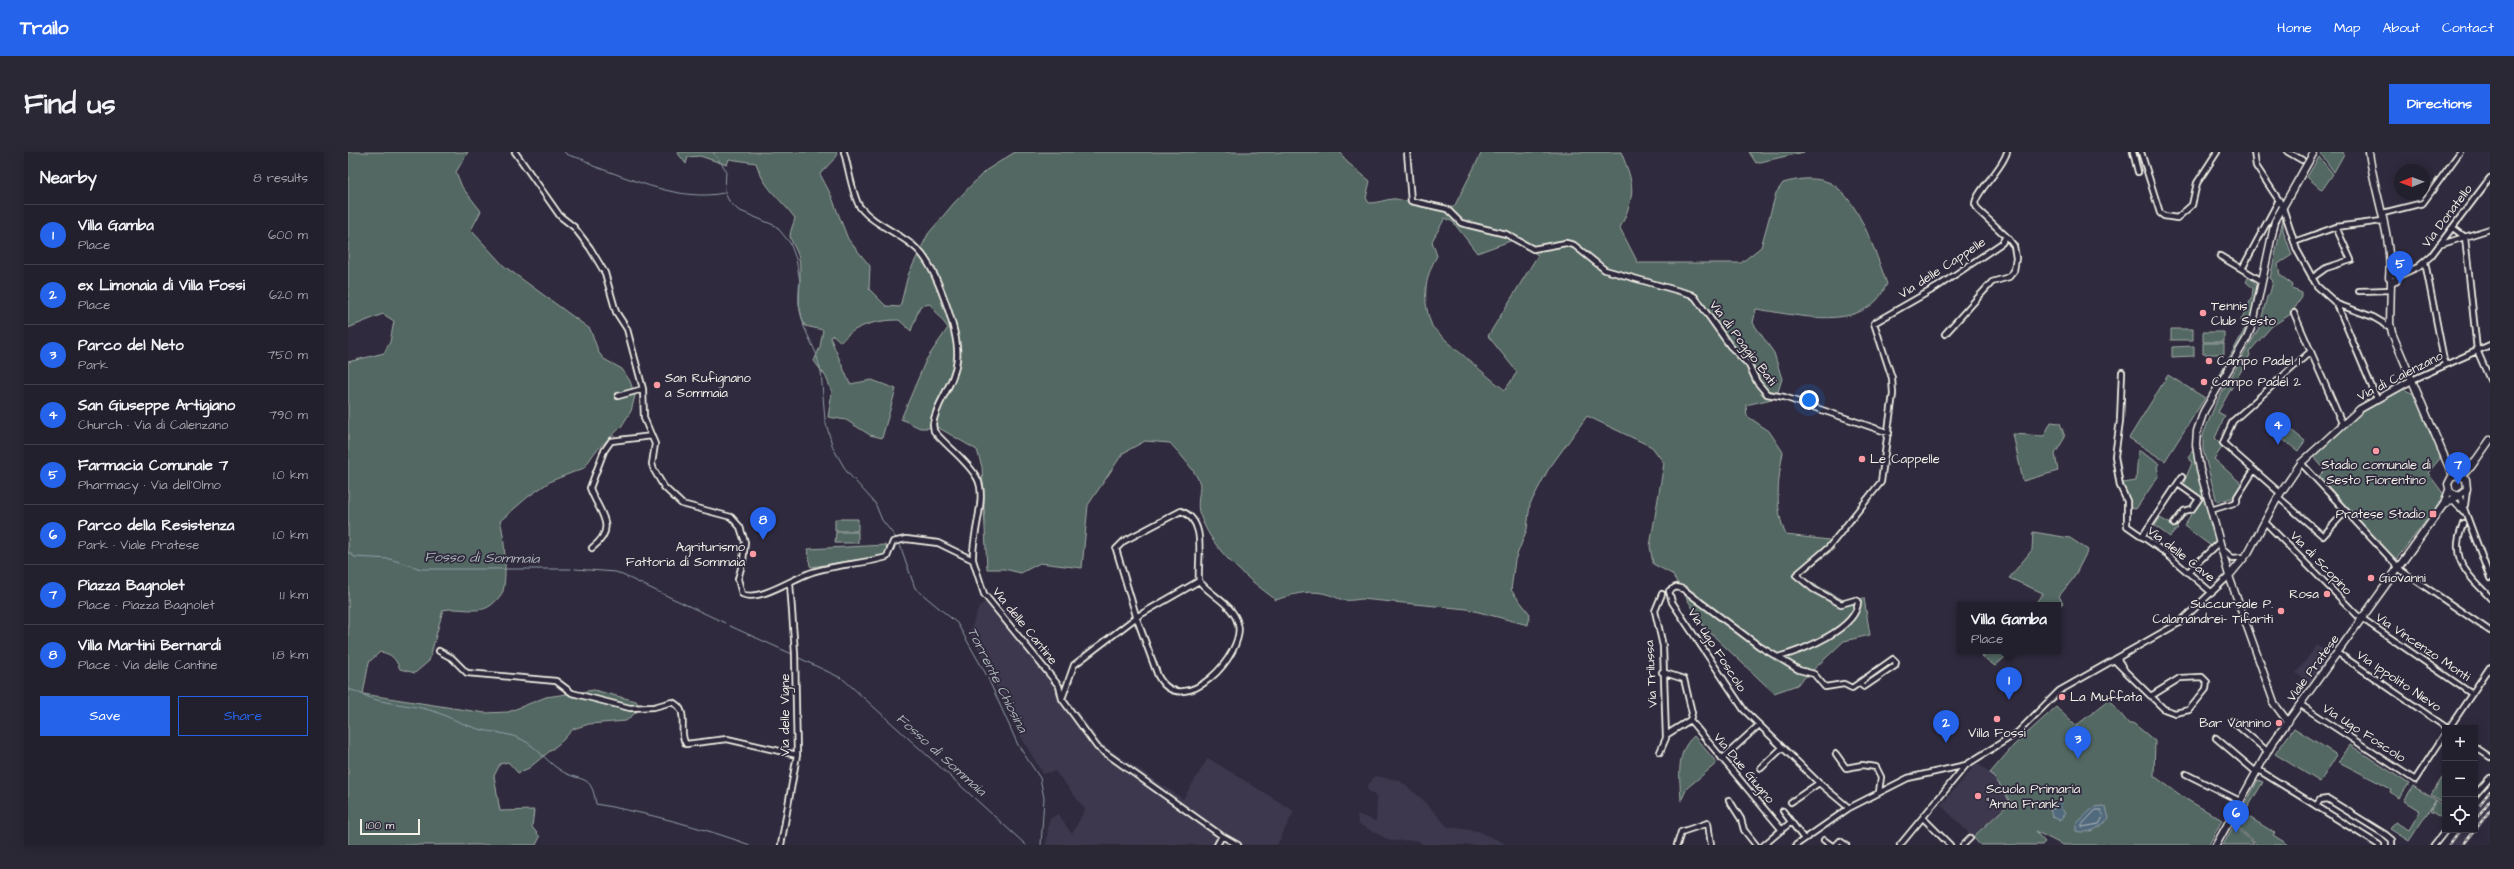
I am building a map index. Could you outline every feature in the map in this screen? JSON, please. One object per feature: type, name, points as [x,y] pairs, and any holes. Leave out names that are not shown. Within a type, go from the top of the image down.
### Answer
[{"type":"street","points":[[514,152],[560,216],[574,227],[605,273],[616,312],[627,329],[643,390],[642,409],[656,450],[652,464],[664,487],[682,504],[731,517],[740,527],[745,542],[744,561],[738,579],[742,594],[748,597],[790,583],[806,574],[824,569],[888,557],[894,541],[900,539],[938,543],[973,560],[974,534],[981,490],[980,485],[972,471],[934,431],[932,424],[954,376],[957,361],[956,336],[935,274],[927,261],[918,250],[874,220],[856,202],[844,152]]},
{"type":"street","name":"Via di Poggio Bati","points":[[1407,152],[1411,201],[1447,209],[1461,223],[1506,234],[1533,249],[1566,243],[1574,245],[1604,270],[1690,294],[1695,297],[1730,346],[1749,365],[1757,382],[1767,394],[1784,397],[1889,433]]},
{"type":"street","name":"Via delle Cappelle","points":[[1945,334],[1992,282],[2012,274],[2015,251],[2006,236],[1978,210],[1975,204],[1977,197],[1996,175],[2007,152]]},
{"type":"street","points":[[2133,152],[2138,172]]},
{"type":"street","points":[[2142,152],[2160,213],[2164,216],[2177,218],[2192,205],[2197,183],[2218,152]]},
{"type":"street","points":[[2254,152],[2257,169],[2281,203],[2294,242],[2312,278],[2319,288],[2337,304],[2373,317],[2390,327]]},
{"type":"street","points":[[2288,152],[2302,160]]},
{"type":"street","points":[[2242,269],[2281,203],[2314,152]]},
{"type":"street","points":[[2369,152],[2393,277]]},
{"type":"street","points":[[2372,152],[2392,250],[2393,277],[2390,327],[2451,471],[2466,479],[2467,488]]},
{"type":"street","points":[[2384,213],[2423,202],[2460,152]]},
{"type":"street","name":"Via Donatello","points":[[2393,277],[2425,262],[2453,228],[2490,178]]},
{"type":"street","points":[[2281,203],[2274,226],[2250,331],[2204,411],[2197,431],[2196,451],[2229,576],[2275,705],[2288,722]]},
{"type":"street","points":[[2294,242],[2336,227],[2382,221]]},
{"type":"street","points":[[2312,278],[2326,268],[2351,260],[2336,227]]},
{"type":"street","points":[[2453,228],[2465,237],[2477,350],[2490,380]]},
{"type":"street","points":[[2439,245],[2490,229]]},
{"type":"street","name":"Via delle Cappelle","points":[[1778,657],[1794,652],[1828,637],[1852,618],[1858,606],[1858,601],[1855,600],[1841,604],[1806,584],[1796,575],[1830,546],[1881,482],[1889,433],[1893,394],[1892,378],[1874,323],[1937,287],[2002,243],[2006,236]]},
{"type":"street","points":[[2220,256],[2262,281]]},
{"type":"street","points":[[2425,262],[2445,365]]},
{"type":"street","points":[[2359,291],[2392,290]]},
{"type":"street","points":[[2337,304],[2377,399]]},
{"type":"street","points":[[2294,313],[2342,423]]},
{"type":"street","name":"Via di Calenzano","points":[[2229,576],[2246,556],[2279,495],[2301,463],[2342,423],[2377,399],[2412,380],[2490,345]]},
{"type":"street","points":[[2310,352],[2233,421],[2223,443],[2254,470],[2323,536],[2346,511]]},
{"type":"street","name":"Via delle Cave","points":[[2122,372],[2120,421],[2115,456],[2120,486],[2127,501],[2127,526],[2188,572],[2212,593]]},
{"type":"street","points":[[618,396],[643,390]]},
{"type":"street","points":[[592,548],[599,543],[607,528],[606,520],[590,488],[604,451],[611,441],[652,436]]},
{"type":"street","points":[[2490,440],[2472,465],[2459,475],[2449,480],[2449,490],[2458,495],[2490,575]]},
{"type":"street","points":[[2301,463],[2398,567],[2490,631]]},
{"type":"street","points":[[2466,516],[2464,501],[2472,465]]},
{"type":"street","points":[[2211,510],[2237,502],[2237,497],[2254,470]]},
{"type":"street","points":[[2142,537],[2182,476]]},
{"type":"street","points":[[2174,524],[2184,511],[2192,509],[2199,499],[2178,484]]},
{"type":"street","points":[[2458,495],[2467,488]]},
{"type":"street","name":"Viale Pratese","points":[[2216,845],[2267,751],[2439,511],[2449,490]]},
{"type":"street","name":"Viale Pratese","points":[[2439,511],[2458,495]]},
{"type":"street","points":[[2455,502],[2466,516]]},
{"type":"street","points":[[1181,511],[1189,514],[1198,529],[1201,539],[1198,561],[1199,581],[1232,612],[1238,624],[1237,639],[1219,672],[1189,691],[1174,692],[1161,682],[1153,666],[1138,616],[1122,573],[1116,547],[1181,511]]},
{"type":"street","name":"Via di Scopino","points":[[2265,522],[2362,619]]},
{"type":"street","points":[[2463,523],[2458,546],[2459,555],[2469,576],[2490,598]]},
{"type":"street","points":[[2188,572],[2219,542]]},
{"type":"street","points":[[2221,549],[2232,558],[2240,559],[2246,556]]},
{"type":"street","points":[[2482,554],[2490,561]]},
{"type":"street","name":"Via delle Cantine","points":[[973,560],[984,594],[1059,686],[1062,699],[1097,747],[1222,836],[1238,845]]},
{"type":"street","points":[[1900,845],[1924,819],[1966,765],[2017,733],[2059,691],[2179,623],[2229,576]]},
{"type":"street","name":"Via delle Cantine","points":[[1062,699],[1068,675],[1074,665],[1138,616],[1199,581]]},
{"type":"street","name":"Via delle Vigne","points":[[781,845],[797,755],[794,618],[790,583]]},
{"type":"street","name":"Via Ugo Foscolo","points":[[1778,657],[1750,640],[1682,590],[1676,587],[1671,589],[1669,595],[1672,602],[1736,699],[1782,748],[1819,783],[1849,808]]},
{"type":"street","name":"Via Trilussa","points":[[1660,752],[1666,735],[1662,672],[1663,646],[1655,616],[1662,594]]},
{"type":"street","name":"Via Vincenzo Monti","points":[[2362,619],[2472,694]]},
{"type":"street","points":[[439,651],[451,657],[467,673],[556,681],[572,693],[630,708],[654,707],[672,702],[680,709],[683,716],[683,740],[686,744],[727,739],[797,755]]},
{"type":"street","name":"Via Ippolito Nievo","points":[[2338,653],[2444,725]]},
{"type":"street","points":[[1778,657],[1799,670],[1814,674],[1826,687],[1844,684],[1850,688],[1893,660],[1896,662],[1895,666],[1864,687],[1859,683]]},
{"type":"street","points":[[2115,659],[2125,671],[2151,696],[2169,712],[2186,712],[2192,708],[2206,689],[2207,682],[2202,676],[2182,677],[2151,696]]},
{"type":"street","points":[[2450,725],[2490,668]]},
{"type":"street","points":[[1662,672],[1684,679],[1692,713],[1690,720],[1666,735]]},
{"type":"street","name":"Via Ugo Foscolo","points":[[2301,705],[2415,780],[2442,739]]},
{"type":"street","name":"Via Due Giugno","points":[[1690,720],[1782,830]]},
{"type":"street","points":[[2232,721],[2267,751]]},
{"type":"street","points":[[1722,759],[1759,725]]},
{"type":"street","points":[[2216,738],[2256,770],[2379,845]]},
{"type":"street","points":[[1761,768],[1782,748]]},
{"type":"street","points":[[2478,749],[2490,757]]},
{"type":"street","points":[[1836,754],[1846,768],[1862,765],[1876,767],[1881,777],[1879,792]]},
{"type":"street","points":[[1796,845],[1849,808],[1909,777],[1966,765]]},
{"type":"street","points":[[2186,774],[2240,800]]},
{"type":"street","points":[[2478,792],[2490,778]]},
{"type":"street","points":[[1791,802],[1819,783]]},
{"type":"street","points":[[2316,806],[2320,800],[2328,799],[2386,835],[2392,840],[2392,845]]},
{"type":"street","points":[[1729,800],[1741,819],[1744,830],[1756,845]]},
{"type":"street","points":[[1783,811],[1804,839]]},
{"type":"street","points":[[1924,819],[1950,845]]},
{"type":"street","points":[[1764,845],[1791,822]]},
{"type":"street","points":[[1678,845],[1681,832],[1708,823],[1711,845]]},
{"type":"street","points":[[2434,845],[2444,833]]},
{"type":"street","points":[[1217,845],[1222,836]]},
{"type":"street","points":[[1963,845],[1970,838]]},
{"type":"street","points":[[1824,840],[1831,845]]},
{"type":"street","points":[[1836,845],[1840,841],[1846,845]]},
{"type":"shaded area","points":[[991,595],[1102,744],[1183,799],[1208,758],[1294,811],[1277,845],[1046,845],[1049,820],[1058,814],[1072,834],[1085,809],[1055,771],[1043,774],[1012,722],[970,631],[979,607]]},
{"type":"shaded area","points":[[2317,645],[2331,655],[2310,684],[2296,673]]},
{"type":"shaded area","name":"Scuola Primaria \"Anna Frank\"","points":[[1977,763],[1990,773],[2004,790],[2010,803],[1973,837],[1941,805]]},
{"type":"shaded area","points":[[1375,776],[1399,780],[1421,798],[1448,827],[1478,831],[1508,845],[1423,845],[1417,840],[1391,841],[1358,824],[1357,814],[1376,821],[1377,798],[1366,788]]},
{"type":"shaded area","points":[[2490,791],[2490,815],[2478,831],[2478,805]]},
{"type":"shaded area","points":[[2456,833],[2476,833],[2467,845],[2446,845]]},
{"type":"green space","points":[[348,152],[468,152],[456,172],[462,187],[481,211],[471,230],[504,266],[590,329],[599,353],[604,359],[622,369],[630,381],[635,396],[631,411],[621,427],[595,452],[584,468],[551,481],[529,496],[500,521],[504,546],[505,576],[503,591],[500,597],[489,607],[478,610],[443,610],[429,661],[415,673],[400,669],[393,657],[380,652],[369,662],[363,694],[485,713],[508,712],[546,697],[594,690],[636,701],[641,708],[626,721],[589,724],[573,729],[561,742],[529,768],[518,773],[508,762],[500,764],[494,776],[500,811],[534,810],[532,827],[540,837],[536,845],[348,845],[348,362],[384,353],[390,342],[394,321],[383,314],[348,328]]},
{"type":"green space","points":[[677,152],[837,152],[837,156],[820,174],[831,195],[848,239],[870,266],[869,289],[886,306],[900,307],[908,275],[928,234],[954,203],[985,171],[1015,152],[1340,152],[1347,162],[1370,181],[1366,198],[1369,203],[1392,199],[1406,201],[1414,199],[1433,208],[1454,207],[1482,152],[1621,152],[1629,173],[1632,190],[1629,207],[1620,228],[1638,263],[1741,263],[1761,247],[1776,193],[1783,183],[1804,179],[1825,181],[1836,187],[1856,210],[1864,225],[1887,284],[1877,300],[1865,309],[1851,315],[1819,318],[1756,309],[1753,323],[1774,353],[1782,379],[1776,398],[1746,405],[1747,416],[1769,431],[1783,452],[1778,505],[1782,525],[1786,535],[1829,540],[1834,549],[1799,576],[1847,602],[1864,598],[1870,635],[1844,641],[1797,685],[1774,693],[1704,627],[1672,574],[1653,564],[1650,546],[1664,463],[1652,447],[1587,416],[1548,470],[1530,504],[1527,529],[1515,560],[1511,590],[1530,614],[1528,625],[1467,609],[1361,599],[1344,600],[1316,592],[1287,596],[1276,600],[1242,573],[1213,541],[1206,529],[1199,511],[1198,504],[1200,485],[1196,475],[1170,443],[1145,441],[1123,453],[1088,505],[1082,568],[1040,563],[1021,573],[1004,569],[987,569],[982,467],[977,450],[939,428],[920,428],[901,419],[926,360],[948,328],[930,304],[920,306],[911,331],[899,320],[891,320],[875,322],[853,331],[841,342],[833,335],[830,337],[850,384],[872,380],[896,389],[882,438],[870,435],[846,420],[828,417],[832,392],[826,377],[814,361],[820,347],[823,330],[805,326],[801,317],[799,300],[799,259],[790,236],[795,218],[763,180],[756,163],[729,159],[727,165],[700,156],[688,157],[686,164]],"holes":[[[1445,218],[1453,222],[1477,253],[1513,240],[1538,255],[1488,336],[1517,372],[1505,390],[1435,330],[1429,317],[1426,299],[1427,281],[1437,256],[1432,241]]]},
{"type":"green space","points":[[1749,152],[1804,152],[1756,163]]},
{"type":"green space","points":[[2322,152],[2343,152],[2344,154],[2334,172],[2321,154]]},
{"type":"green space","points":[[2319,157],[2333,174],[2322,190],[2307,177]]},
{"type":"green space","points":[[2283,219],[2283,230],[2292,255],[2278,264],[2280,275],[2293,285],[2292,289],[2302,293],[2302,297],[2291,314],[2272,326],[2249,352],[2250,355],[2218,412],[2225,416],[2215,438],[2223,446],[2214,459],[2242,484],[2235,497],[2217,502],[2203,450],[2203,435],[2216,403],[2259,328],[2273,281],[2270,278]]},
{"type":"green space","points":[[2249,276],[2259,288],[2244,338],[2211,394],[2210,393],[2247,325],[2240,322],[2252,297],[2253,288],[2246,282]]},
{"type":"green space","points":[[2171,329],[2193,329],[2193,340],[2171,340]]},
{"type":"green space","points":[[2203,332],[2224,332],[2224,342],[2203,342]]},
{"type":"green space","points":[[2203,343],[2224,343],[2224,354],[2203,354]]},
{"type":"green space","points":[[2194,346],[2194,356],[2172,357],[2172,347]]},
{"type":"green space","points":[[2168,375],[2205,398],[2165,461],[2129,438]]},
{"type":"green space","points":[[2403,389],[2414,394],[2442,456],[2428,473],[2445,496],[2395,561],[2319,476],[2325,470],[2313,456],[2348,420],[2377,402]]},
{"type":"green space","points":[[2051,422],[2060,423],[2065,437],[2055,454],[2058,471],[2023,481],[2013,434],[2044,436]]},
{"type":"green space","points":[[2290,429],[2305,441],[2298,451],[2282,439]]},
{"type":"green space","points":[[2193,448],[2217,541],[2211,546],[2184,526],[2201,498],[2183,485],[2192,463],[2189,457]]},
{"type":"green space","points":[[2138,450],[2159,463],[2157,467],[2159,475],[2136,509],[2130,508],[2123,483],[2136,481]]},
{"type":"green space","points":[[2160,518],[2178,528],[2170,537],[2155,526]]},
{"type":"green space","points":[[835,519],[858,519],[858,531],[835,531]]},
{"type":"green space","points":[[836,532],[858,532],[858,543],[835,543]]},
{"type":"green space","points":[[2033,532],[2070,538],[2088,550],[2073,579],[2059,596],[2063,603],[2061,605],[2061,602],[2036,602],[2043,593],[2009,578],[2032,550]]},
{"type":"green space","points":[[885,545],[888,551],[884,555],[812,567],[810,566],[808,549]]},
{"type":"green space","points":[[1984,654],[2009,654],[1995,666],[1982,656]]},
{"type":"green space","points":[[2109,700],[2129,724],[2133,723],[2155,741],[2154,776],[2186,799],[2222,820],[2209,845],[2063,845],[2035,831],[2045,842],[2042,845],[1980,845],[1973,837],[2010,803],[2004,790],[1990,773],[2014,745],[2056,707],[2077,727],[2078,724]]},
{"type":"green space","points":[[2294,728],[2337,755],[2320,782],[2275,754]]},
{"type":"green space","points":[[1694,736],[1717,763],[1687,788],[1681,801],[1681,758],[1688,742]]},
{"type":"green space","points":[[2350,745],[2409,784],[2399,798],[2390,792],[2391,789],[2339,762]]},
{"type":"green space","points":[[2442,778],[2442,801],[2431,795]]},
{"type":"green space","points":[[2258,780],[2263,782],[2244,814],[2275,833],[2273,835],[2289,845],[2257,845],[2235,824]]},
{"type":"green space","points":[[2413,786],[2436,800],[2409,841],[2390,829],[2395,822],[2409,830],[2420,811],[2404,801]]},
{"type":"green space","points":[[2436,800],[2442,804],[2442,818],[2430,811]]},
{"type":"green space","points":[[2234,825],[2255,845],[2223,845]]},
{"type":"water","points":[[2056,801],[2062,802],[2061,808],[2065,813],[2060,820],[2052,817],[2050,809],[2054,809]]},
{"type":"water","points":[[2103,806],[2106,808],[2109,818],[2106,821],[2090,831],[2076,831],[2076,824],[2094,807]]},
{"type":"waterway","points":[[564,152],[570,156],[584,160],[593,166],[658,188],[691,195],[724,193]]},
{"type":"waterway","name":"Torrente Chiosina","points":[[713,152],[726,170],[725,193],[729,201],[738,210],[776,226],[790,243],[796,259],[800,281],[799,304],[804,327],[816,353],[821,372],[825,420],[833,448],[847,472],[875,503],[882,520],[897,539]]},
{"type":"waterway","name":"Torrente Chiosina","points":[[899,542],[915,588],[957,623],[987,676],[1018,745],[1040,778],[1044,798],[1041,845]]},
{"type":"waterway","name":"Fosso di Sommaia","points":[[348,552],[355,557],[390,559],[421,569],[571,569]]},
{"type":"waterway","name":"Fosso di Sommaia","points":[[575,569],[616,572],[725,623]]},
{"type":"waterway","name":"Fosso di Sommaia","points":[[730,626],[792,654]]},
{"type":"waterway","name":"Fosso di Sommaia","points":[[797,657],[841,678]]},
{"type":"waterway","name":"Fosso di Sommaia","points":[[843,679],[1026,845]]},
{"type":"waterway","points":[[348,689],[373,699],[413,706],[436,712],[465,725],[481,730],[517,737],[533,747],[560,770],[588,782],[594,794],[596,804],[674,821],[750,845]]},
{"type":"railway","points":[[2480,804],[2490,791]]},
{"type":"railway","points":[[2478,816],[2490,800]]},
{"type":"railway","points":[[2478,826],[2490,810]]},
{"type":"railway","points":[[2449,845],[2458,833]]},
{"type":"railway","points":[[2463,845],[2473,833]]},
{"type":"place","name":"Farmacia Comunale 7","points":[[2400,284]]},
{"type":"place","name":"Tennis Club Sesto","points":[[2203,313]]},
{"type":"place","name":"Campo Padel 1","points":[[2209,361]]},
{"type":"place","name":"Campo Padel 2","points":[[2204,382]]},
{"type":"place","name":"San Rufignano a Sommaia","points":[[657,385]]},
{"type":"place","name":"San Giuseppe Artigiano","points":[[2278,445]]},
{"type":"place","name":"Stadio comunale di Sesto Fiorentino","points":[[2376,451]]},
{"type":"place","name":"Le Cappelle","points":[[1862,459]]},
{"type":"place","name":"Piazza Bagnolet","points":[[2458,485]]},
{"type":"place","name":"Pratese Stadio","points":[[2433,514]]},
{"type":"place","name":"Villa Martini Bernardi","points":[[763,540]]},
{"type":"place","name":"Agriturismo Fattoria di Sommaia","points":[[753,554]]},
{"type":"place","name":"Giovanni","points":[[2371,578]]},
{"type":"place","name":"Rosa","points":[[2327,594]]},
{"type":"place","name":"Succursale P. Calamandrei- Tifariti","points":[[2281,611]]},
{"type":"place","name":"La Muffata","points":[[2062,697]]},
{"type":"place","name":"Villa Gamba","points":[[2009,700]]},
{"type":"place","name":"Villa Fossi","points":[[1997,719]]},
{"type":"place","name":"Bar Vannino","points":[[2279,723]]},
{"type":"place","name":"ex Limonaia di Villa Fossi","points":[[1946,743]]},
{"type":"place","name":"Parco del Neto","points":[[2078,759]]},
{"type":"place","name":"Scuola Primaria \"Anna Frank\"","points":[[1978,796]]},
{"type":"place","name":"Parco della Resistenza","points":[[2236,833]]}]
